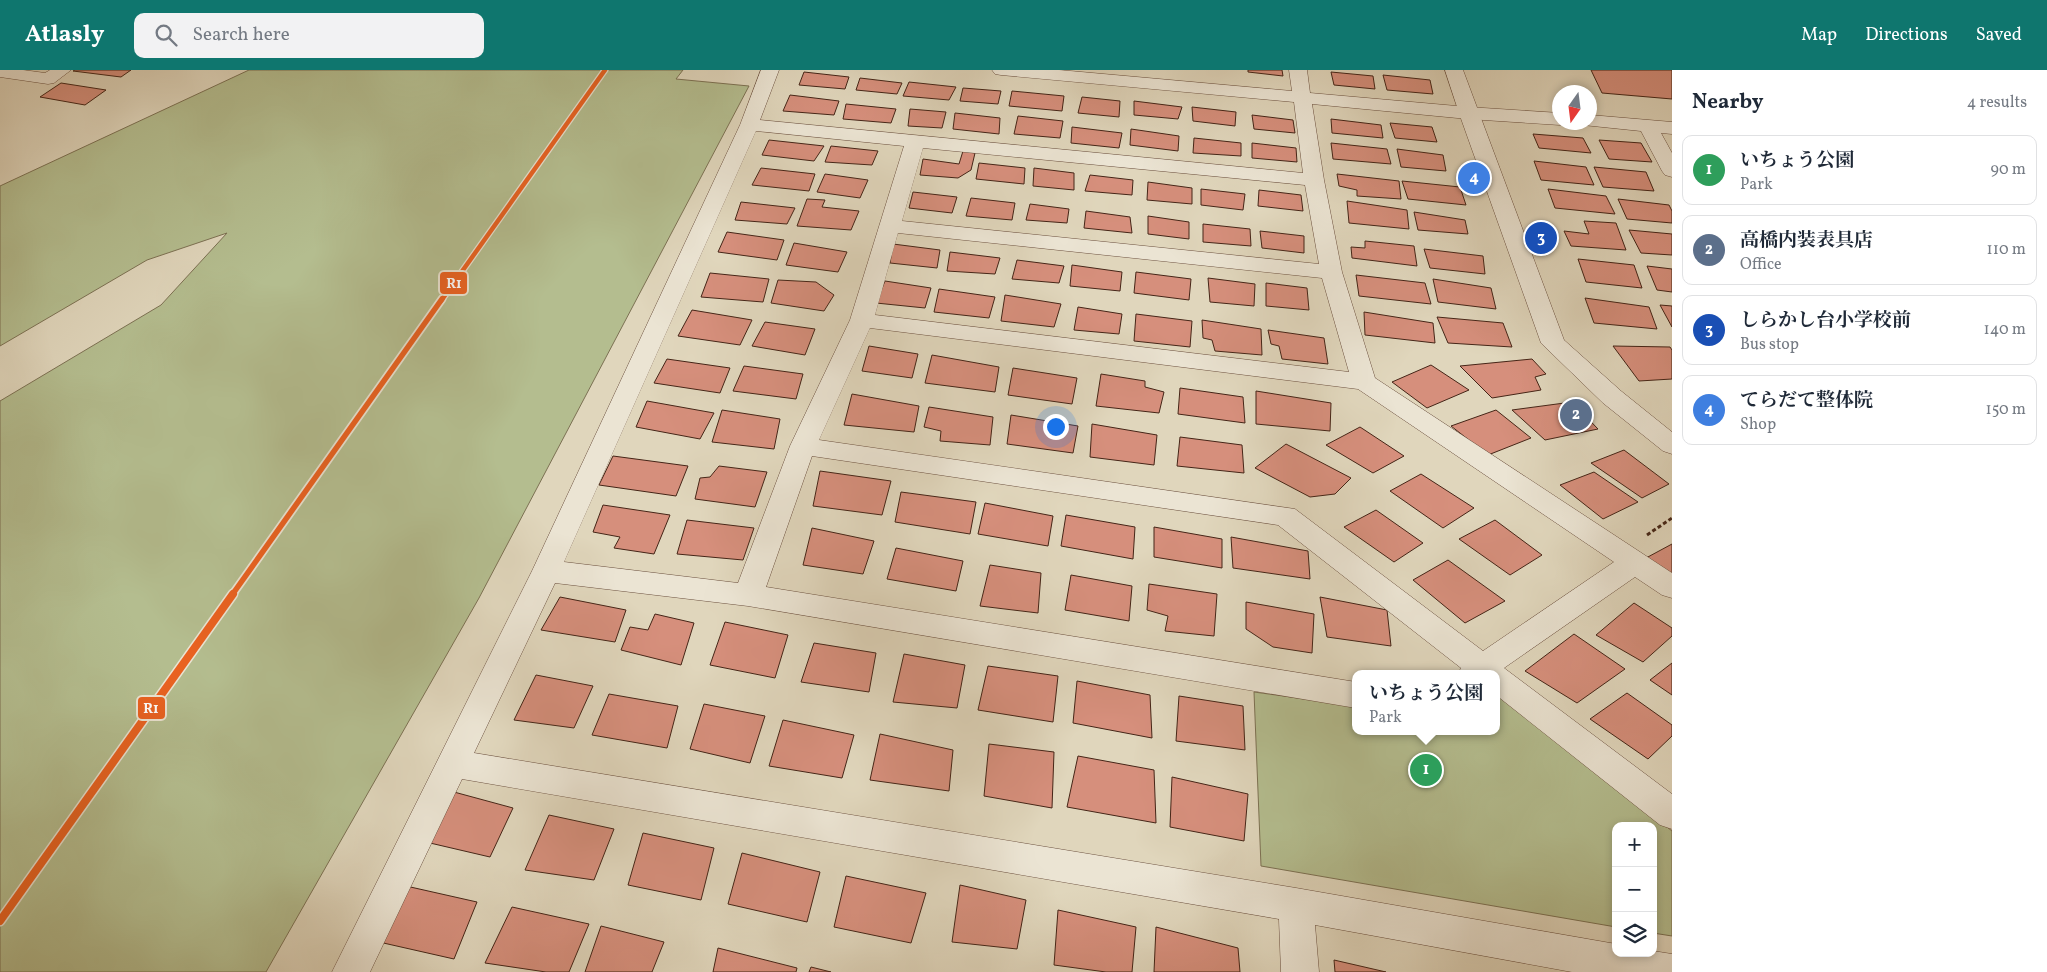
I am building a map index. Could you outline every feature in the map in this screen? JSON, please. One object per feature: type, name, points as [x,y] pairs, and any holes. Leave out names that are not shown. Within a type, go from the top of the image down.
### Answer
[{"type":"street","points":[[0,72],[48,79],[62,70]]},
{"type":"street","points":[[351,972],[546,571],[749,125],[770,70]]},
{"type":"street","points":[[1001,70],[1552,119]]},
{"type":"street","points":[[1298,70],[1314,180],[1331,272],[1364,382]]},
{"type":"street","points":[[1454,70],[1553,343],[1612,397],[1672,445]]},
{"type":"street","points":[[1597,122],[1672,128]]},
{"type":"street","points":[[749,125],[1314,180]]},
{"type":"street","points":[[1647,125],[1672,171]]},
{"type":"street","points":[[748,596],[803,446],[862,320],[915,142]]},
{"type":"street","points":[[890,226],[1331,272]]},
{"type":"street","points":[[862,320],[1364,382],[1672,586]]},
{"type":"street","points":[[803,446],[1285,516],[1481,670]]},
{"type":"street","points":[[1489,670],[1635,562]]},
{"type":"street","points":[[546,571],[748,596],[1352,694]]},
{"type":"street","points":[[1500,684],[1672,814]]},
{"type":"street","points":[[452,764],[1296,904],[1672,972]]},
{"type":"street","points":[[1296,904],[1300,972]]},
{"type":"green space","points":[[249,70],[683,70],[676,79],[749,86],[479,598],[266,972],[0,972],[0,401],[161,305],[227,233],[147,260],[0,346],[0,186]]},
{"type":"green space","points":[[1254,692],[1352,705],[1352,735],[1500,735],[1500,696],[1672,831],[1672,936],[1657,934],[1657,822],[1612,822],[1612,926],[1261,866]]},
{"type":"building","points":[[131,70],[121,77],[73,71]]},
{"type":"building","points":[[1248,70],[1282,70],[1283,76],[1248,72]]},
{"type":"building","points":[[1591,70],[1672,70],[1672,99],[1602,93]]},
{"type":"building","points":[[804,72],[849,77],[845,89],[799,85]]},
{"type":"building","points":[[1331,72],[1373,76],[1375,89],[1334,85]]},
{"type":"building","points":[[1383,75],[1430,80],[1433,94],[1387,90]]},
{"type":"building","points":[[860,78],[902,83],[897,94],[856,90]]},
{"type":"building","points":[[909,82],[956,87],[949,100],[903,96]]},
{"type":"building","points":[[61,83],[106,90],[85,105],[40,97]]},
{"type":"building","points":[[963,88],[1001,91],[998,104],[960,101]]},
{"type":"building","points":[[1012,91],[1064,96],[1062,111],[1009,106]]},
{"type":"building","points":[[790,95],[839,101],[834,115],[783,111]]},
{"type":"building","points":[[1082,97],[1120,101],[1119,117],[1078,113]]},
{"type":"building","points":[[1134,101],[1182,107],[1178,119],[1134,115]]},
{"type":"building","points":[[846,104],[896,109],[891,123],[843,119]]},
{"type":"building","points":[[1192,107],[1236,112],[1235,126],[1193,121]]},
{"type":"building","points":[[910,109],[946,112],[942,128],[908,126]]},
{"type":"building","points":[[955,113],[1000,118],[999,134],[953,129]]},
{"type":"building","points":[[1252,115],[1293,120],[1295,133],[1254,129]]},
{"type":"building","points":[[1018,116],[1063,121],[1060,138],[1014,134]]},
{"type":"building","points":[[1331,119],[1381,125],[1383,138],[1332,133]]},
{"type":"building","points":[[1390,123],[1432,127],[1437,142],[1395,138]]},
{"type":"building","points":[[1072,127],[1122,133],[1119,148],[1071,143]]},
{"type":"building","points":[[1131,129],[1179,136],[1178,151],[1130,145]]},
{"type":"building","points":[[1533,134],[1583,138],[1591,153],[1539,148]]},
{"type":"building","points":[[1194,138],[1241,143],[1241,156],[1193,153]]},
{"type":"building","points":[[769,140],[824,146],[814,161],[762,155]]},
{"type":"building","points":[[1599,140],[1641,143],[1652,162],[1609,159]]},
{"type":"building","points":[[1252,143],[1296,148],[1297,162],[1252,158]]},
{"type":"building","points":[[1331,143],[1387,149],[1391,164],[1333,159]]},
{"type":"building","points":[[831,146],[878,151],[872,165],[825,162]]},
{"type":"building","points":[[1397,149],[1443,155],[1446,171],[1401,167]]},
{"type":"building","points":[[963,151],[975,153],[971,170],[958,178],[920,175],[923,159],[959,164]]},
{"type":"building","points":[[1534,161],[1586,167],[1594,185],[1541,180]]},
{"type":"building","points":[[979,163],[1025,168],[1024,184],[976,179]]},
{"type":"building","points":[[1594,167],[1646,172],[1654,191],[1603,187]]},
{"type":"building","points":[[761,168],[815,174],[809,191],[752,185]]},
{"type":"building","points":[[1034,168],[1074,173],[1074,190],[1033,186]]},
{"type":"building","points":[[825,174],[868,180],[860,198],[817,192]]},
{"type":"building","points":[[1337,174],[1399,181],[1401,199],[1357,196],[1357,190],[1339,186]]},
{"type":"building","points":[[1090,175],[1133,180],[1132,195],[1085,191]]},
{"type":"building","points":[[1402,181],[1460,187],[1466,205],[1408,199]]},
{"type":"building","points":[[1148,182],[1192,188],[1192,204],[1147,200]]},
{"type":"building","points":[[1201,189],[1245,194],[1243,210],[1201,205]]},
{"type":"building","points":[[1548,189],[1606,196],[1615,214],[1555,208]]},
{"type":"building","points":[[1259,190],[1301,195],[1303,211],[1258,206]]},
{"type":"building","points":[[913,192],[957,197],[952,213],[909,208]]},
{"type":"building","points":[[971,198],[1015,203],[1012,220],[966,216]]},
{"type":"building","points":[[807,199],[825,200],[822,207],[859,211],[851,230],[797,226]]},
{"type":"building","points":[[1618,199],[1669,205],[1672,211],[1672,223],[1627,219]]},
{"type":"building","points":[[1347,201],[1407,210],[1409,229],[1349,223]]},
{"type":"building","points":[[741,202],[795,208],[787,224],[735,220]]},
{"type":"building","points":[[1030,204],[1069,209],[1067,223],[1026,220]]},
{"type":"building","points":[[1086,211],[1130,217],[1132,233],[1084,228]]},
{"type":"building","points":[[1414,212],[1465,220],[1468,234],[1418,230]]},
{"type":"building","points":[[1148,216],[1189,222],[1189,239],[1148,234]]},
{"type":"building","points":[[1584,221],[1616,223],[1626,250],[1571,246],[1564,231],[1589,234]]},
{"type":"building","points":[[1203,224],[1250,229],[1251,246],[1203,242]]},
{"type":"building","points":[[1629,230],[1672,234],[1672,255],[1641,253]]},
{"type":"building","points":[[1260,231],[1304,236],[1304,253],[1262,248]]},
{"type":"building","points":[[727,232],[784,240],[777,260],[718,252]]},
{"type":"building","points":[[1365,241],[1414,246],[1417,266],[1352,258],[1351,247],[1365,248]]},
{"type":"building","points":[[794,243],[847,252],[838,272],[786,265]]},
{"type":"building","points":[[893,244],[940,250],[937,268],[890,263]]},
{"type":"building","points":[[1424,249],[1483,256],[1485,274],[1430,268]]},
{"type":"building","points":[[950,252],[1000,258],[995,274],[947,271]]},
{"type":"building","points":[[1578,259],[1634,265],[1642,288],[1586,282]]},
{"type":"building","points":[[1017,260],[1064,266],[1059,283],[1012,279]]},
{"type":"building","points":[[1072,265],[1122,272],[1120,291],[1070,286]]},
{"type":"building","points":[[1647,266],[1672,269],[1672,292],[1657,290]]},
{"type":"building","points":[[1136,272],[1191,279],[1189,300],[1134,293]]},
{"type":"building","points":[[710,273],[769,279],[763,302],[701,297]]},
{"type":"building","points":[[1356,275],[1425,283],[1431,304],[1359,296]]},
{"type":"building","points":[[1208,278],[1255,284],[1254,306],[1210,302]]},
{"type":"building","points":[[1433,279],[1491,288],[1496,309],[1438,302]]},
{"type":"building","points":[[778,280],[816,282],[834,295],[824,311],[771,303]]},
{"type":"building","points":[[885,281],[931,288],[925,308],[876,303]]},
{"type":"building","points":[[1266,283],[1307,288],[1309,310],[1266,306]]},
{"type":"building","points":[[939,289],[995,297],[989,318],[934,312]]},
{"type":"building","points":[[1005,295],[1061,304],[1054,327],[1001,321]]},
{"type":"building","points":[[1585,298],[1649,307],[1657,329],[1594,323]]},
{"type":"building","points":[[1660,305],[1672,306],[1672,327]]},
{"type":"building","points":[[1078,307],[1122,314],[1119,334],[1074,330]]},
{"type":"building","points":[[692,310],[752,320],[740,345],[678,336]]},
{"type":"building","points":[[1364,312],[1433,323],[1435,343],[1365,335]]},
{"type":"building","points":[[1136,314],[1192,321],[1190,347],[1134,341]]},
{"type":"building","points":[[1437,317],[1503,323],[1512,347],[1448,343]]},
{"type":"building","points":[[1202,320],[1261,329],[1262,355],[1215,351],[1212,340],[1203,338]]},
{"type":"building","points":[[765,322],[815,329],[805,355],[752,346]]},
{"type":"building","points":[[1268,330],[1324,338],[1328,364],[1282,359],[1279,346],[1271,344]]},
{"type":"building","points":[[869,346],[918,354],[912,378],[862,371]]},
{"type":"building","points":[[1613,346],[1670,347],[1672,350],[1672,379],[1639,381]]},
{"type":"building","points":[[932,355],[999,367],[995,392],[925,383]]},
{"type":"building","points":[[667,359],[730,368],[720,393],[654,383]]},
{"type":"building","points":[[1532,359],[1546,374],[1535,377],[1541,390],[1492,398],[1460,366]]},
{"type":"building","points":[[1431,365],[1469,390],[1427,408],[1392,382]]},
{"type":"building","points":[[744,366],[803,374],[796,399],[733,391]]},
{"type":"building","points":[[1013,368],[1077,378],[1072,404],[1008,395]]},
{"type":"building","points":[[1101,374],[1145,381],[1145,387],[1164,392],[1159,413],[1096,406]]},
{"type":"building","points":[[1180,388],[1243,397],[1245,423],[1178,414]]},
{"type":"building","points":[[1256,391],[1331,403],[1330,431],[1256,424]]},
{"type":"building","points":[[852,394],[919,406],[914,432],[844,425]]},
{"type":"building","points":[[647,401],[714,413],[700,439],[636,427]]},
{"type":"building","points":[[1572,402],[1598,429],[1545,440],[1512,410]]},
{"type":"building","points":[[929,407],[993,417],[990,445],[940,441],[941,431],[924,427]]},
{"type":"building","points":[[722,410],[780,419],[774,449],[712,442]]},
{"type":"building","points":[[1496,410],[1531,438],[1488,455],[1451,426]]},
{"type":"building","points":[[1011,415],[1078,426],[1073,453],[1007,444]]},
{"type":"building","points":[[1092,424],[1157,435],[1154,465],[1090,457]]},
{"type":"building","points":[[1360,427],[1404,456],[1373,473],[1326,445]]},
{"type":"building","points":[[1180,437],[1242,445],[1244,473],[1177,466]]},
{"type":"building","points":[[1286,444],[1351,478],[1335,494],[1310,497],[1255,468]]},
{"type":"building","points":[[1624,450],[1669,484],[1642,498],[1591,463]]},
{"type":"building","points":[[613,456],[688,466],[676,496],[599,485]]},
{"type":"building","points":[[719,466],[767,472],[755,507],[695,499],[700,478],[710,477]]},
{"type":"building","points":[[820,471],[891,481],[882,515],[813,506]]},
{"type":"building","points":[[1594,472],[1638,502],[1603,519],[1560,485]]},
{"type":"building","points":[[1421,474],[1474,508],[1443,528],[1390,491]]},
{"type":"building","points":[[901,492],[976,502],[970,534],[895,522]]},
{"type":"building","points":[[985,503],[1053,516],[1048,546],[978,534]]},
{"type":"building","points":[[603,505],[670,515],[654,554],[614,548],[620,537],[593,532]]},
{"type":"building","points":[[1376,510],[1423,543],[1394,562],[1344,527]]},
{"type":"building","points":[[1066,515],[1135,527],[1133,559],[1061,546]]},
{"type":"building","points":[[687,520],[754,528],[743,560],[677,554]]},
{"type":"building","points":[[1495,520],[1542,555],[1510,575],[1459,539]]},
{"type":"building","points":[[1154,527],[1222,539],[1222,568],[1154,557]]},
{"type":"building","points":[[812,528],[874,541],[863,574],[803,565]]},
{"type":"building","points":[[1231,537],[1308,551],[1310,579],[1233,568]]},
{"type":"building","points":[[1672,544],[1672,575],[1646,558]]},
{"type":"building","points":[[896,548],[963,561],[956,591],[887,579]]},
{"type":"building","points":[[1448,560],[1505,601],[1465,623],[1413,580]]},
{"type":"building","points":[[990,565],[1041,573],[1038,613],[980,606]]},
{"type":"building","points":[[1071,575],[1132,586],[1129,621],[1065,610]]},
{"type":"building","points":[[1149,584],[1217,594],[1214,636],[1165,631],[1168,616],[1147,610]]},
{"type":"building","points":[[560,597],[626,610],[615,642],[541,630]]},
{"type":"building","points":[[1320,597],[1387,610],[1391,646],[1327,637]]},
{"type":"building","points":[[1246,602],[1314,614],[1312,653],[1273,647],[1246,629]]},
{"type":"building","points":[[1634,603],[1672,628],[1672,636],[1643,662],[1596,635]]},
{"type":"building","points":[[655,614],[694,623],[681,665],[621,650],[630,627],[648,630]]},
{"type":"building","points":[[725,622],[788,635],[775,678],[710,665]]},
{"type":"building","points":[[1574,634],[1625,669],[1577,703],[1525,671]]},
{"type":"building","points":[[814,643],[876,653],[869,692],[801,682]]},
{"type":"building","points":[[904,654],[965,665],[957,708],[893,702]]},
{"type":"building","points":[[1672,663],[1672,695],[1650,680]]},
{"type":"building","points":[[988,666],[1058,676],[1053,722],[978,710]]},
{"type":"building","points":[[536,675],[593,686],[574,728],[514,720]]},
{"type":"building","points":[[1077,681],[1150,695],[1152,738],[1073,723]]},
{"type":"building","points":[[1627,693],[1672,725],[1672,736],[1648,759],[1590,719]]},
{"type":"building","points":[[609,694],[678,706],[667,748],[592,735]]},
{"type":"building","points":[[1179,696],[1243,706],[1245,750],[1176,741]]},
{"type":"building","points":[[704,704],[765,716],[750,763],[690,749]]},
{"type":"building","points":[[783,720],[854,735],[842,778],[769,766]]},
{"type":"building","points":[[880,734],[953,750],[949,791],[870,780]]},
{"type":"building","points":[[989,744],[1054,752],[1052,808],[984,796]]},
{"type":"building","points":[[1078,756],[1154,770],[1156,823],[1067,807]]},
{"type":"building","points":[[1172,777],[1248,794],[1244,841],[1170,827]]},
{"type":"building","points":[[454,792],[513,808],[490,857],[430,843]]},
{"type":"building","points":[[549,815],[614,829],[594,880],[525,870]]},
{"type":"building","points":[[643,833],[714,848],[701,900],[628,885]]},
{"type":"building","points":[[742,853],[820,872],[807,922],[728,904]]},
{"type":"building","points":[[846,876],[926,893],[911,943],[834,927]]},
{"type":"building","points":[[960,885],[1026,900],[1017,949],[952,942]]},
{"type":"building","points":[[406,886],[477,902],[454,959],[379,942]]},
{"type":"building","points":[[512,907],[589,924],[569,972],[546,972],[485,963]]},
{"type":"building","points":[[1058,910],[1136,927],[1132,972],[1106,972],[1054,965]]},
{"type":"building","points":[[601,926],[664,942],[652,972],[585,972]]},
{"type":"building","points":[[1156,927],[1238,948],[1240,972],[1154,972]]},
{"type":"building","points":[[718,948],[797,968],[796,972],[713,972]]},
{"type":"building","points":[[1334,960],[1386,972],[1335,972]]},
{"type":"building","points":[[811,967],[831,972],[809,972]]},
{"type":"transit line","name":"R1","points":[[0,921],[605,70]]},
{"type":"place","name":"てらだて整体院","points":[[1474,178]]},
{"type":"place","name":"しらかし台小学校前","points":[[1541,238]]},
{"type":"place","name":"高橋内装表具店","points":[[1576,415]]},
{"type":"place","name":"いちょう公園","points":[[1426,770]]}]
